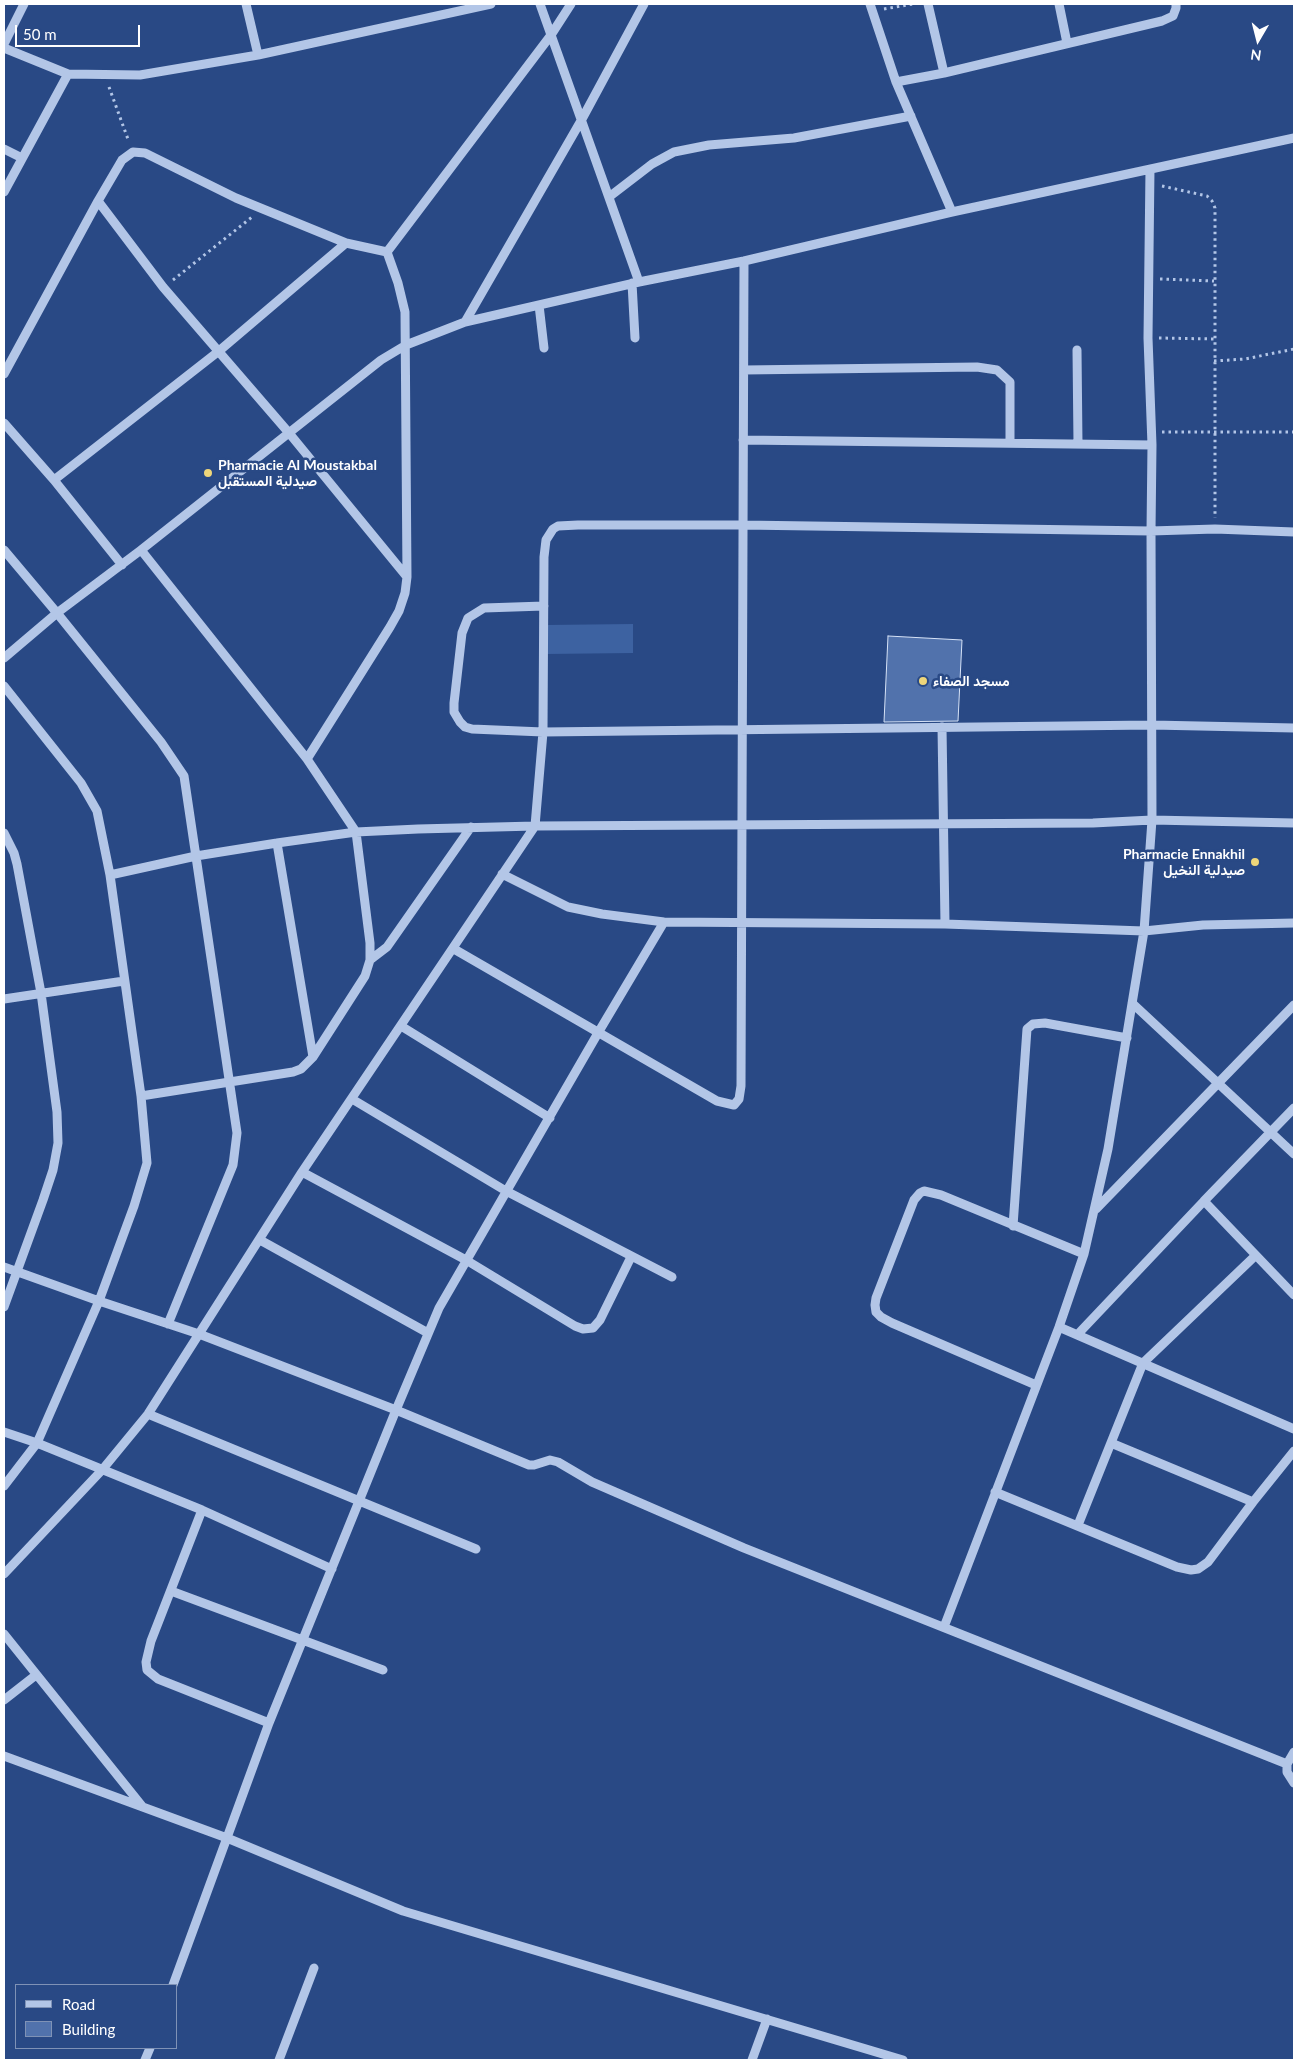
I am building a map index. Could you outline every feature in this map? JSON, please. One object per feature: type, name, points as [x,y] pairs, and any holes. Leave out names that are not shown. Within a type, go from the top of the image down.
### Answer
[{"type":"street","points":[[24,4],[4,46],[68,74],[105,76],[140,75],[258,55],[491,4]]},
{"type":"street","points":[[246,4],[258,55]]},
{"type":"street","points":[[540,4],[609,197],[635,283],[635,338]]},
{"type":"street","points":[[387,252],[551,35],[571,4]]},
{"type":"street","points":[[465,322],[582,119],[644,4]]},
{"type":"street","points":[[928,4],[944,73]]},
{"type":"street","points":[[1059,4],[1067,43]]},
{"type":"street","points":[[896,82],[944,73],[1162,21],[1172,16],[1176,4]]},
{"type":"street","points":[[871,8],[896,82],[952,212]]},
{"type":"street","points":[[4,192],[68,74]]},
{"type":"street","points":[[609,197],[652,164],[674,152],[710,145],[794,138],[911,116]]},
{"type":"street","points":[[4,658],[57,613],[122,565],[381,360],[406,345],[465,322],[635,283],[744,261],[952,212],[1294,138]]},
{"type":"street","points":[[4,149],[22,158]]},
{"type":"street","points":[[4,374],[98,200],[122,160],[133,152],[145,153],[236,198],[346,243],[387,252]]},
{"type":"street","points":[[944,1626],[994,1492],[1059,1328],[1084,1254],[1108,1149],[1144,931],[1152,820],[1152,445],[1148,338],[1150,169]]},
{"type":"street","points":[[98,200],[163,287],[289,433],[407,577]]},
{"type":"street","points":[[54,480],[219,351],[346,243]]},
{"type":"street","points":[[307,759],[390,627],[405,593],[407,577],[406,312],[387,252]]},
{"type":"street","points":[[454,949],[717,1101],[730,1105],[737,1103],[741,1086],[744,261]]},
{"type":"street","points":[[539,305],[544,348]]},
{"type":"street","points":[[1077,350],[1078,444]]},
{"type":"street","points":[[744,370],[978,367],[997,370],[1010,382],[1010,443]]},
{"type":"street","points":[[4,423],[54,480],[122,565]]},
{"type":"street","points":[[743,440],[1152,445]]},
{"type":"street","points":[[4,1574],[102,1470],[148,1414],[302,1172],[454,949],[535,826],[543,732],[544,606],[546,540],[548,534],[558,526],[743,525],[1151,531],[1215,529],[1294,532]]},
{"type":"street","points":[[4,550],[180,767],[186,786],[231,1081],[237,1133],[233,1165],[168,1324]]},
{"type":"street","points":[[141,550],[307,759],[356,832],[370,943],[370,960],[365,976],[314,1057],[301,1069],[293,1072],[141,1096]]},
{"type":"street","points":[[544,606],[484,608],[468,618],[462,633],[454,702],[454,712],[465,727],[472,729],[543,732],[942,727],[1152,726],[1294,728]]},
{"type":"street","points":[[4,686],[81,783],[92,800],[101,828],[110,875],[141,1096],[147,1163],[144,1178],[98,1301],[37,1443],[4,1486]]},
{"type":"street","points":[[942,727],[945,924]]},
{"type":"street","points":[[110,875],[196,856],[356,832],[535,826],[1092,823],[1152,820],[1294,823]]},
{"type":"street","points":[[370,960],[388,947],[471,827]]},
{"type":"street","points":[[4,833],[17,864],[41,993],[58,1112],[58,1142],[53,1170],[18,1273],[4,1307]]},
{"type":"street","points":[[277,843],[314,1057]]},
{"type":"street","points":[[502,874],[568,906],[602,914],[664,922],[945,924],[1144,931],[1203,925],[1294,924]]},
{"type":"street","points":[[173,1984],[269,1723],[428,1333],[466,1260],[664,922]]},
{"type":"street","points":[[4,999],[124,982]]},
{"type":"street","points":[[1132,1004],[1294,1154]]},
{"type":"street","points":[[1095,1210],[1294,1005]]},
{"type":"street","points":[[1012,1226],[1027,1029],[1033,1024],[1045,1023],[1127,1038]]},
{"type":"street","points":[[401,1026],[550,1118]]},
{"type":"street","points":[[352,1099],[506,1191],[672,1278]]},
{"type":"street","points":[[1078,1334],[1294,1108]]},
{"type":"street","points":[[302,1172],[466,1260],[575,1326],[588,1329],[596,1325],[631,1257]]},
{"type":"street","points":[[1036,1385],[892,1324],[880,1317],[876,1312],[875,1305],[914,1200],[920,1192],[931,1192],[941,1195],[1012,1226],[1084,1254]]},
{"type":"street","points":[[1204,1201],[1294,1295]]},
{"type":"street","points":[[260,1240],[428,1333]]},
{"type":"street","points":[[1078,1525],[1143,1364],[1255,1256]]},
{"type":"street","points":[[4,1267],[98,1301],[199,1334],[396,1410],[529,1465],[534,1466],[550,1460],[558,1462],[592,1482],[744,1548],[1287,1764]]},
{"type":"street","points":[[1059,1328],[1078,1334],[1294,1429]]},
{"type":"street","points":[[148,1414],[476,1549]]},
{"type":"street","points":[[4,1432],[37,1443],[202,1510],[332,1569]]},
{"type":"street","points":[[1111,1443],[1253,1502]]},
{"type":"street","points":[[994,1492],[1176,1567],[1191,1570],[1208,1562],[1294,1451]]},
{"type":"street","points":[[202,1510],[151,1640],[146,1662],[147,1670],[158,1679],[269,1723]]},
{"type":"street","points":[[170,1591],[383,1670]]},
{"type":"street","points":[[4,1634],[142,1807]]},
{"type":"street","points":[[4,1700],[36,1675]]},
{"type":"street","points":[[1294,1752],[1287,1764],[1287,1772],[1294,1783]]},
{"type":"street","points":[[4,1756],[227,1838],[403,1911],[904,2060]]},
{"type":"street","points":[[279,2060],[314,1968]]},
{"type":"street","points":[[752,2060],[767,2019]]},
{"type":"path","points":[[871,8],[913,4]]},
{"type":"path","points":[[105,76],[133,152]]},
{"type":"path","points":[[1150,185],[1199,193],[1207,196],[1215,208],[1215,529]]},
{"type":"path","points":[[163,287],[262,209]]},
{"type":"path","points":[[1148,278],[1214,281]]},
{"type":"path","points":[[1148,338],[1214,339]]},
{"type":"path","points":[[1214,361],[1245,359],[1294,349]]},
{"type":"path","points":[[1151,432],[1294,432]]},
{"type":"shaded area","points":[[633,624],[633,653],[546,654],[546,625]]},
{"type":"building","name":"مسجد الصفاء","points":[[888,636],[962,640],[958,721],[884,722]]},
{"type":"place","name":"Pharmacie Al Moustakbal صيدلية المستقبل","points":[[208,473]]},
{"type":"place","name":"مسجد الصفاء","points":[[923,681]]},
{"type":"place","name":"Pharmacie Ennakhil صيدلية النخيل","points":[[1255,862]]}]
